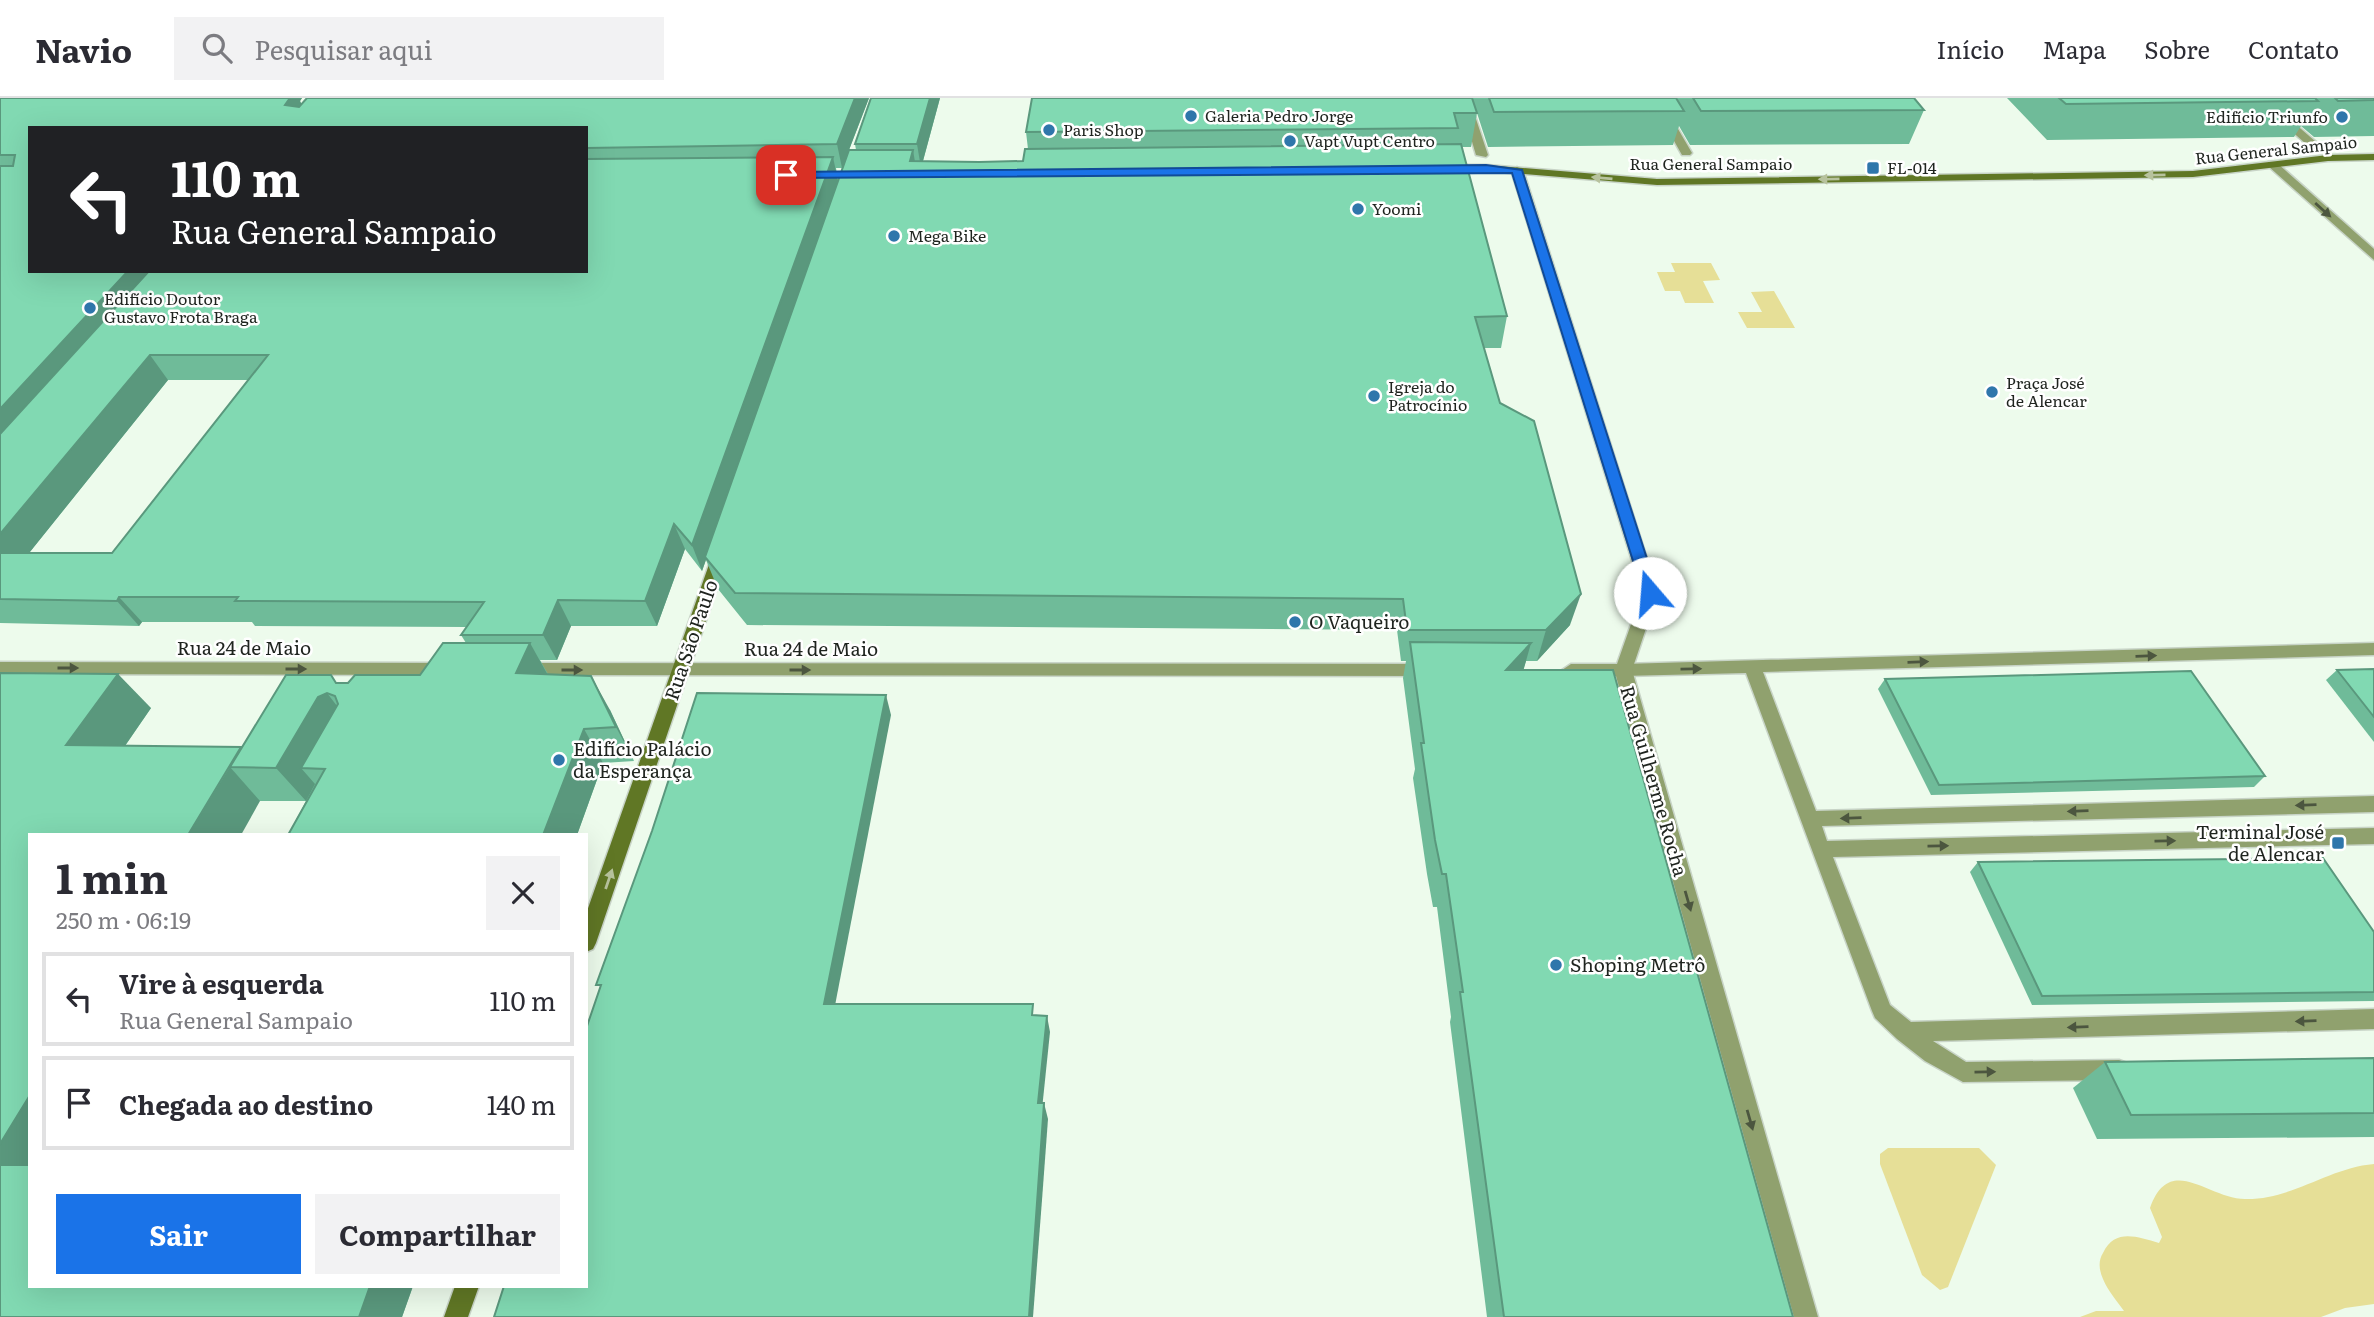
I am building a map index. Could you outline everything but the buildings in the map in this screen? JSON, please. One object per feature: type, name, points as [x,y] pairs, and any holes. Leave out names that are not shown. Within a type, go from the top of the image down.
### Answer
[{"type":"main road","name":"Rua General Sampaio","points":[[1430,169],[1517,170],[1657,182],[2193,174],[2328,158],[2374,157]]},
{"type":"main road","name":"Rua São Paulo","points":[[588,937],[726,537]]},
{"type":"main road","points":[[456,1317],[466,1288]]},
{"type":"street","points":[[1464,98],[1482,155]]},
{"type":"street","points":[[1655,98],[1686,153]]},
{"type":"street","points":[[2259,98],[2319,150]]},
{"type":"street","points":[[2272,164],[2374,256]]},
{"type":"street","name":"Rua Guilherme Rocha","points":[[1517,170],[1650,593],[1623,670],[1806,1317]]},
{"type":"street","points":[[1548,670],[1752,667],[2374,649]]},
{"type":"street","points":[[1752,667],[1882,1011],[1904,1032],[1963,1072],[2141,1070]]},
{"type":"street","name":"Rua 24 de Maio","points":[[0,668],[472,669]]},
{"type":"street","points":[[380,688],[390,669]]},
{"type":"street","name":"Rua 24 de Maio","points":[[499,669],[1451,670]]},
{"type":"street","points":[[1810,819],[2374,803]]},
{"type":"street","points":[[1821,849],[2374,836]]},
{"type":"street","points":[[1904,1032],[2374,1019]]},
{"type":"shaded area","points":[[1671,263],[1711,263],[1720,280],[1703,281],[1714,303],[1685,303],[1680,291],[1665,291],[1657,272],[1675,272]]},
{"type":"shaded area","points":[[1774,291],[1795,328],[1747,328],[1738,312],[1762,312],[1751,292]]},
{"type":"shaded area","points":[[1888,1148],[1979,1148],[1996,1165],[1948,1287],[1940,1290],[1922,1275],[1880,1164],[1880,1154]]},
{"type":"shaded area","points":[[2374,1164],[2374,1304],[2345,1308],[2321,1317],[2080,1317],[2096,1311],[2124,1311],[2103,1279],[2101,1256],[2108,1245],[2120,1237],[2135,1237],[2159,1243],[2162,1237],[2150,1208],[2158,1192],[2168,1183],[2191,1182],[2231,1197],[2262,1198],[2279,1195],[2341,1171]]},
{"type":"place","name":"Galeria Pedro Jorge","points":[[1191,116]]},
{"type":"place","name":"Edifício Triunfo","points":[[2342,117]]},
{"type":"place","name":"Paris Shop","points":[[1049,130]]},
{"type":"place","name":"Vapt Vupt Centro","points":[[1290,141]]},
{"type":"place","name":"FL-014","points":[[1873,168]]},
{"type":"place","name":"Yoomi","points":[[1358,209]]},
{"type":"place","name":"Mega Bike","points":[[894,236]]},
{"type":"place","name":"Edifício Doutor Gustavo Frota Braga","points":[[90,308]]},
{"type":"place","name":"Praça José de Alencar","points":[[1992,392]]},
{"type":"place","name":"Igreja do Patrocínio","points":[[1374,396]]},
{"type":"place","name":"O Vaqueiro","points":[[1295,622]]},
{"type":"place","name":"Edifício Palácio da Esperança","points":[[559,760]]},
{"type":"place","name":"Terminal José de Alencar","points":[[2338,843]]},
{"type":"place","name":"Shoping Metrô","points":[[1556,965]]},
{"type":"route","points":[[786,175],[1486,168],[1517,170],[1650,593]]}]
